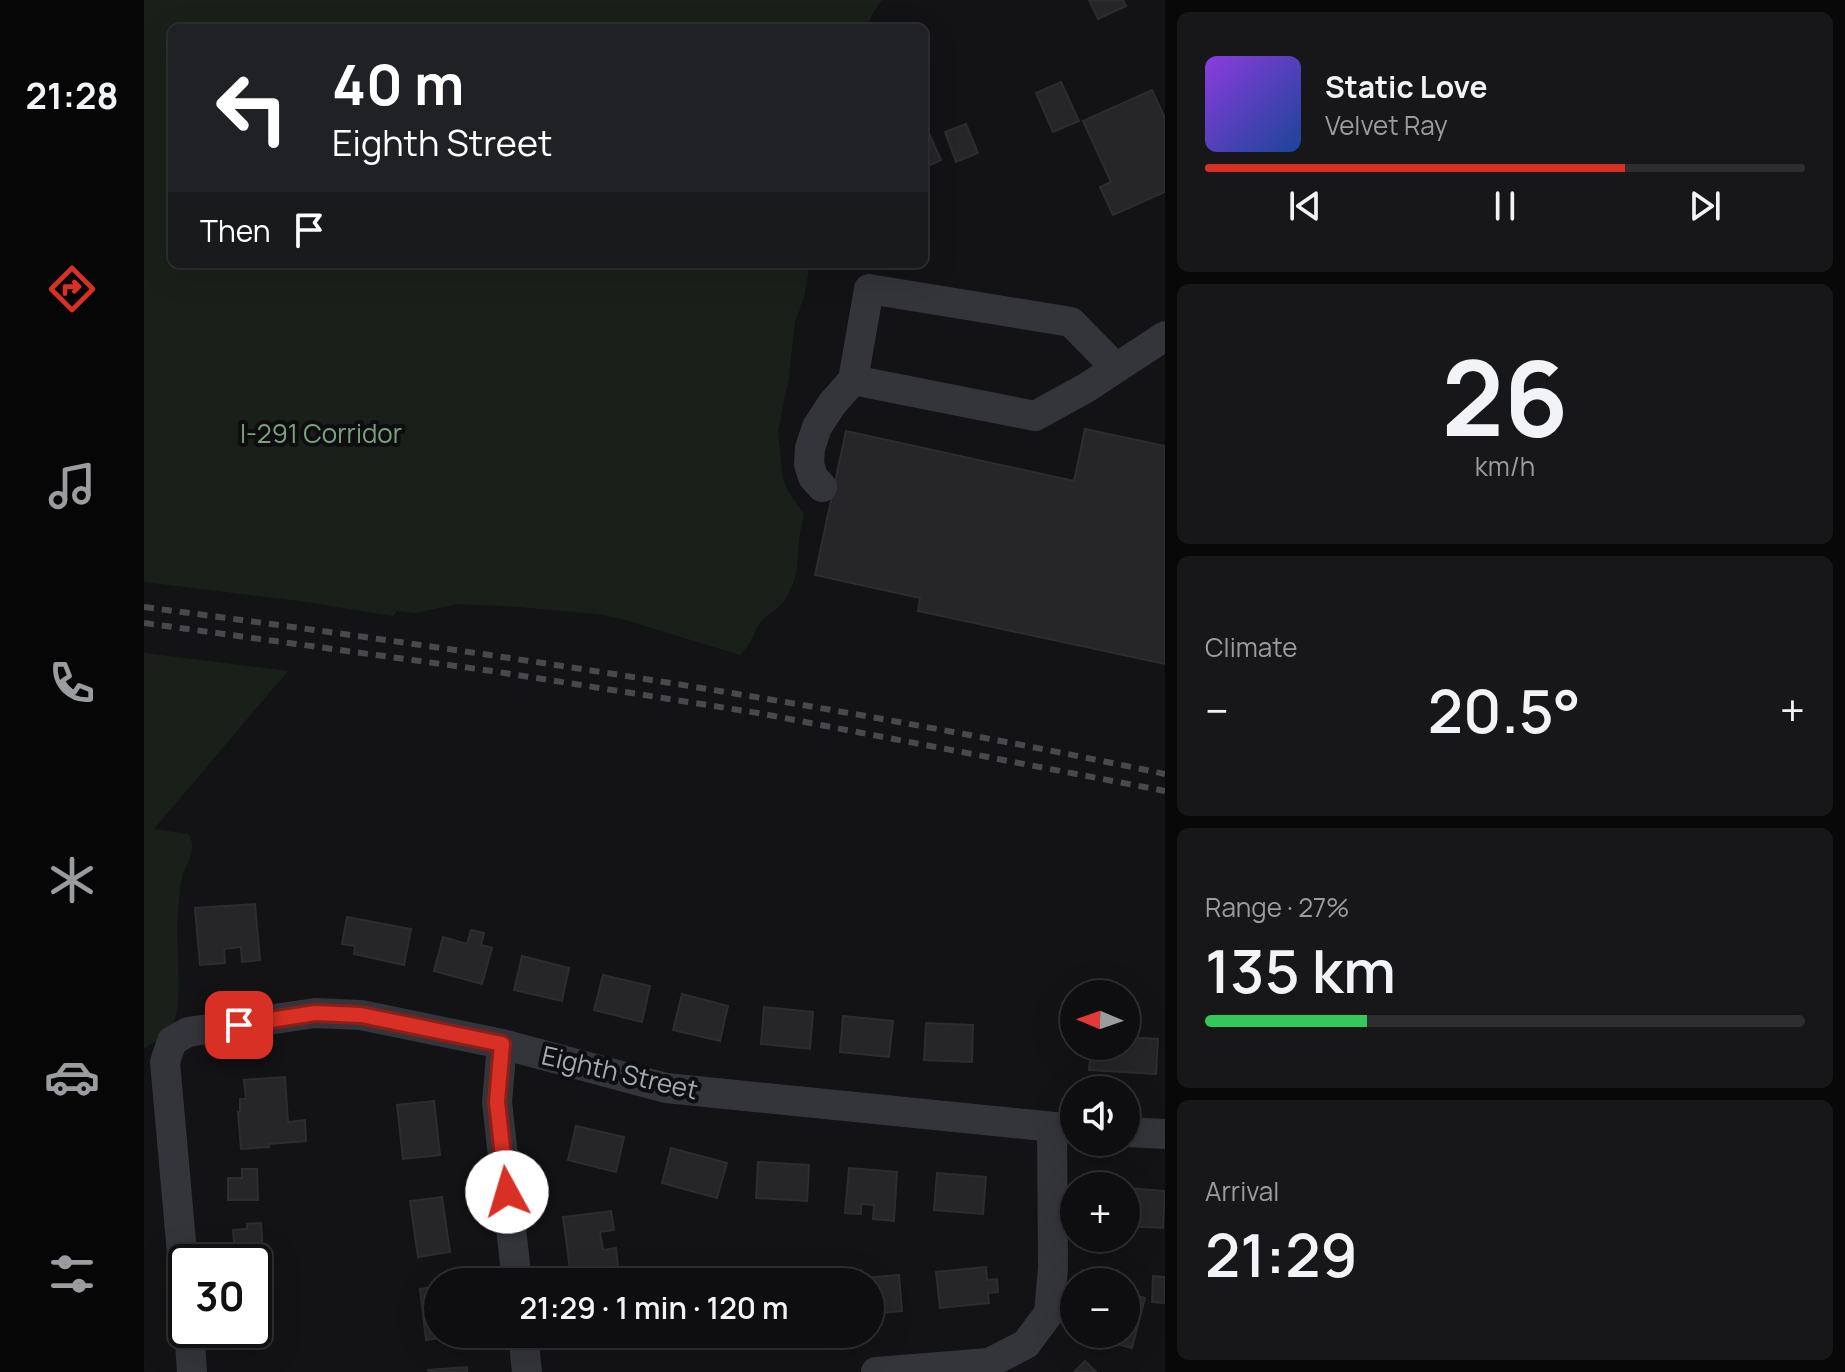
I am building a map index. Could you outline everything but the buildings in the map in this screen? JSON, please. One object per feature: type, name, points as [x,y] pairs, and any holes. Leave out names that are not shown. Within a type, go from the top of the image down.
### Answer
[{"type":"street","points":[[822,487],[813,477],[809,464],[810,448],[817,427],[853,380],[869,289],[1071,322],[1116,368]]},
{"type":"street","points":[[853,380],[1035,416],[1165,336]]},
{"type":"street","name":"Eighth Street","points":[[181,1244],[165,1062],[172,1041],[188,1032],[315,1013],[361,1015],[502,1044],[666,1088],[1060,1128]]},
{"type":"street","points":[[502,1044],[497,1102],[515,1268]]},
{"type":"street","points":[[1140,1133],[1165,1134]]},
{"type":"street","points":[[876,1372],[989,1363],[1026,1344],[1049,1313],[1061,1156]]},
{"type":"street","points":[[190,1348],[192,1372]]},
{"type":"street","points":[[524,1348],[527,1372]]},
{"type":"green space","name":"I-291 Corridor","points":[[144,0],[882,0],[868,24],[168,24],[168,268],[809,268],[795,322],[789,377],[778,431],[783,479],[804,514],[797,568],[784,601],[757,627],[740,655],[597,614],[458,604],[416,613],[397,611],[393,616],[144,582]]},
{"type":"green space","points":[[144,653],[288,671],[154,829],[188,834],[192,845],[179,893],[179,991],[175,1020],[164,1036],[144,1048]]},
{"type":"railway","points":[[144,607],[656,681],[911,724],[1165,774]]},
{"type":"railway","points":[[144,623],[492,671],[758,713],[1165,791]]},
{"type":"route","points":[[239,1025],[315,1013],[361,1015],[502,1044],[497,1102],[507,1192]]}]
